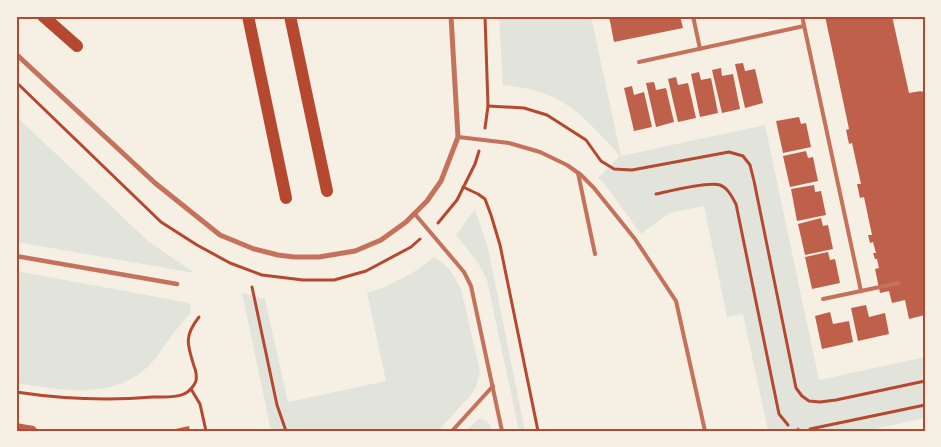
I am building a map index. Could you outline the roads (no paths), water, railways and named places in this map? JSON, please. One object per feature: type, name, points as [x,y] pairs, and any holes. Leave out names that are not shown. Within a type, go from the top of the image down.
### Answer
[{"type":"main road","points":[[43,16],[77,46]]},
{"type":"main road","points":[[248,16],[286,198]]},
{"type":"main road","points":[[290,16],[327,191]]},
{"type":"street","points":[[16,54],[155,183],[220,235],[278,255],[319,257],[356,251],[381,240],[406,222],[427,201],[441,180],[458,137],[451,16]]},
{"type":"street","points":[[16,256],[177,284]]},
{"type":"lane","points":[[693,16],[700,49]]},
{"type":"lane","points":[[802,16],[862,291]]},
{"type":"lane","points":[[639,62],[804,26]]},
{"type":"lane","points":[[458,137],[494,140],[540,152],[554,158],[577,173],[594,188],[635,239],[676,301],[705,431]]},
{"type":"lane","points":[[577,173],[595,254]]},
{"type":"lane","points":[[414,213],[464,272],[471,286],[502,431]]},
{"type":"lane","points":[[823,299],[899,283]]},
{"type":"lane","points":[[452,431],[493,386]]}]
